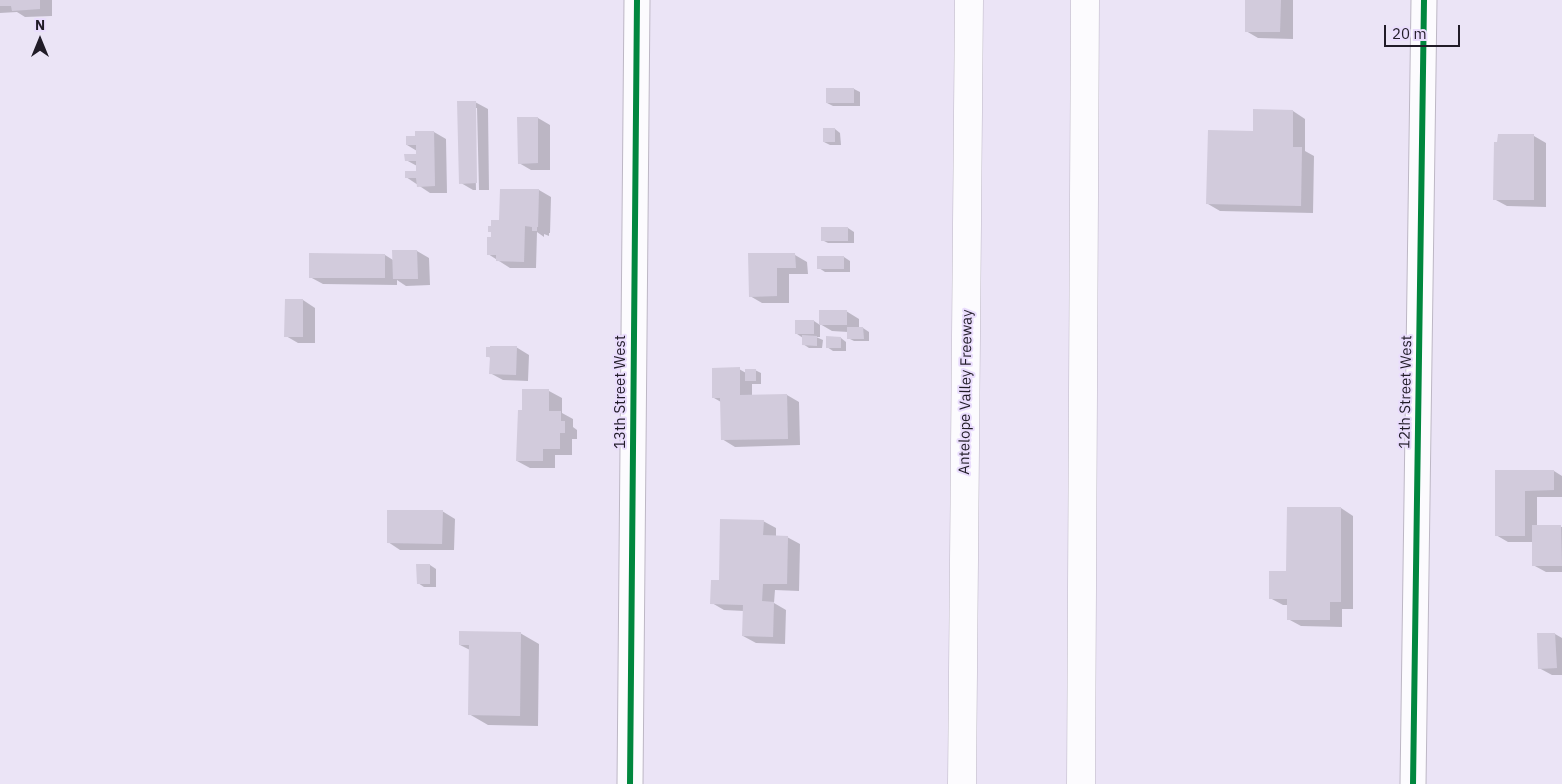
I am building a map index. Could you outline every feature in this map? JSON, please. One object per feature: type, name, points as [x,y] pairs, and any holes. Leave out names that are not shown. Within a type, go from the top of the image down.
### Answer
[{"type":"highway","name":"Antelope Valley Freeway","points":[[962,784],[969,0]]},
{"type":"highway","points":[[1081,784],[1085,0]]},
{"type":"street","name":"13th Street West","points":[[630,784],[637,0]]},
{"type":"street","name":"12th Street West","points":[[1413,784],[1424,0]]},
{"type":"building","points":[[0,0],[40,0],[40,9],[12,11],[11,6],[0,6]]},
{"type":"building","points":[[1245,0],[1281,0],[1280,32],[1245,32]]},
{"type":"building","points":[[826,88],[854,88],[854,103],[826,103]]},
{"type":"building","points":[[457,101],[476,101],[477,183],[459,184]]},
{"type":"building","points":[[1253,109],[1293,110],[1293,147],[1302,147],[1301,206],[1206,204],[1208,130],[1253,131]]},
{"type":"building","points":[[517,117],[538,117],[538,163],[518,164]]},
{"type":"building","points":[[823,128],[835,128],[835,142],[823,142]]},
{"type":"building","points":[[415,131],[434,131],[435,186],[417,187],[416,178],[405,178],[405,171],[416,171],[416,161],[405,161],[404,154],[416,154],[416,145],[406,145],[406,136],[415,136]]},
{"type":"building","points":[[1498,134],[1534,134],[1534,200],[1493,200],[1494,142],[1497,142]]},
{"type":"building","points":[[500,189],[539,189],[538,227],[537,231],[532,231],[532,227],[525,226],[524,262],[496,261],[496,255],[487,255],[487,237],[491,237],[491,232],[488,232],[488,226],[491,226],[491,220],[499,220]]},
{"type":"building","points":[[821,227],[848,227],[848,241],[821,241]]},
{"type":"building","points":[[392,250],[417,250],[418,279],[393,279]]},
{"type":"building","points":[[309,253],[385,254],[385,278],[309,278]]},
{"type":"building","points":[[748,253],[795,253],[796,268],[777,268],[777,296],[749,297]]},
{"type":"building","points":[[817,256],[844,256],[844,269],[817,269]]},
{"type":"building","points":[[285,299],[303,299],[303,337],[284,337]]},
{"type":"building","points":[[819,310],[847,310],[847,325],[819,325]]},
{"type":"building","points":[[795,320],[814,320],[814,334],[795,334]]},
{"type":"building","points":[[847,327],[863,327],[864,339],[847,339]]},
{"type":"building","points":[[802,335],[817,336],[817,346],[802,345]]},
{"type":"building","points":[[826,336],[841,337],[841,348],[826,348]]},
{"type":"building","points":[[517,346],[516,375],[489,374],[490,357],[486,357],[486,347]]},
{"type":"building","points":[[740,367],[740,395],[787,394],[788,439],[721,440],[720,398],[712,398],[712,368]]},
{"type":"building","points":[[745,369],[756,369],[756,381],[745,381]]},
{"type":"building","points":[[522,389],[549,389],[549,411],[561,411],[561,421],[565,421],[565,433],[560,433],[560,449],[543,449],[543,461],[516,461],[518,410],[522,410]]},
{"type":"building","points":[[1495,470],[1554,470],[1554,490],[1525,491],[1525,536],[1495,536]]},
{"type":"building","points":[[1287,507],[1341,507],[1341,602],[1330,602],[1330,620],[1287,620],[1287,599],[1269,599],[1269,571],[1286,571]]},
{"type":"building","points":[[387,510],[443,510],[442,544],[387,543]]},
{"type":"building","points":[[720,519],[764,520],[763,535],[788,536],[787,584],[763,584],[762,601],[774,602],[773,637],[742,636],[743,605],[710,604],[711,580],[719,580]]},
{"type":"building","points":[[1532,525],[1561,525],[1562,566],[1532,566]]},
{"type":"building","points":[[416,564],[430,564],[430,584],[417,584]]},
{"type":"building","points":[[459,631],[521,632],[520,716],[468,715],[469,645],[459,645]]},
{"type":"building","points":[[1537,633],[1555,633],[1557,668],[1538,669]]},
{"type":"cycle path","points":[[630,784],[637,0]]},
{"type":"cycle path","points":[[1413,784],[1424,0]]}]
